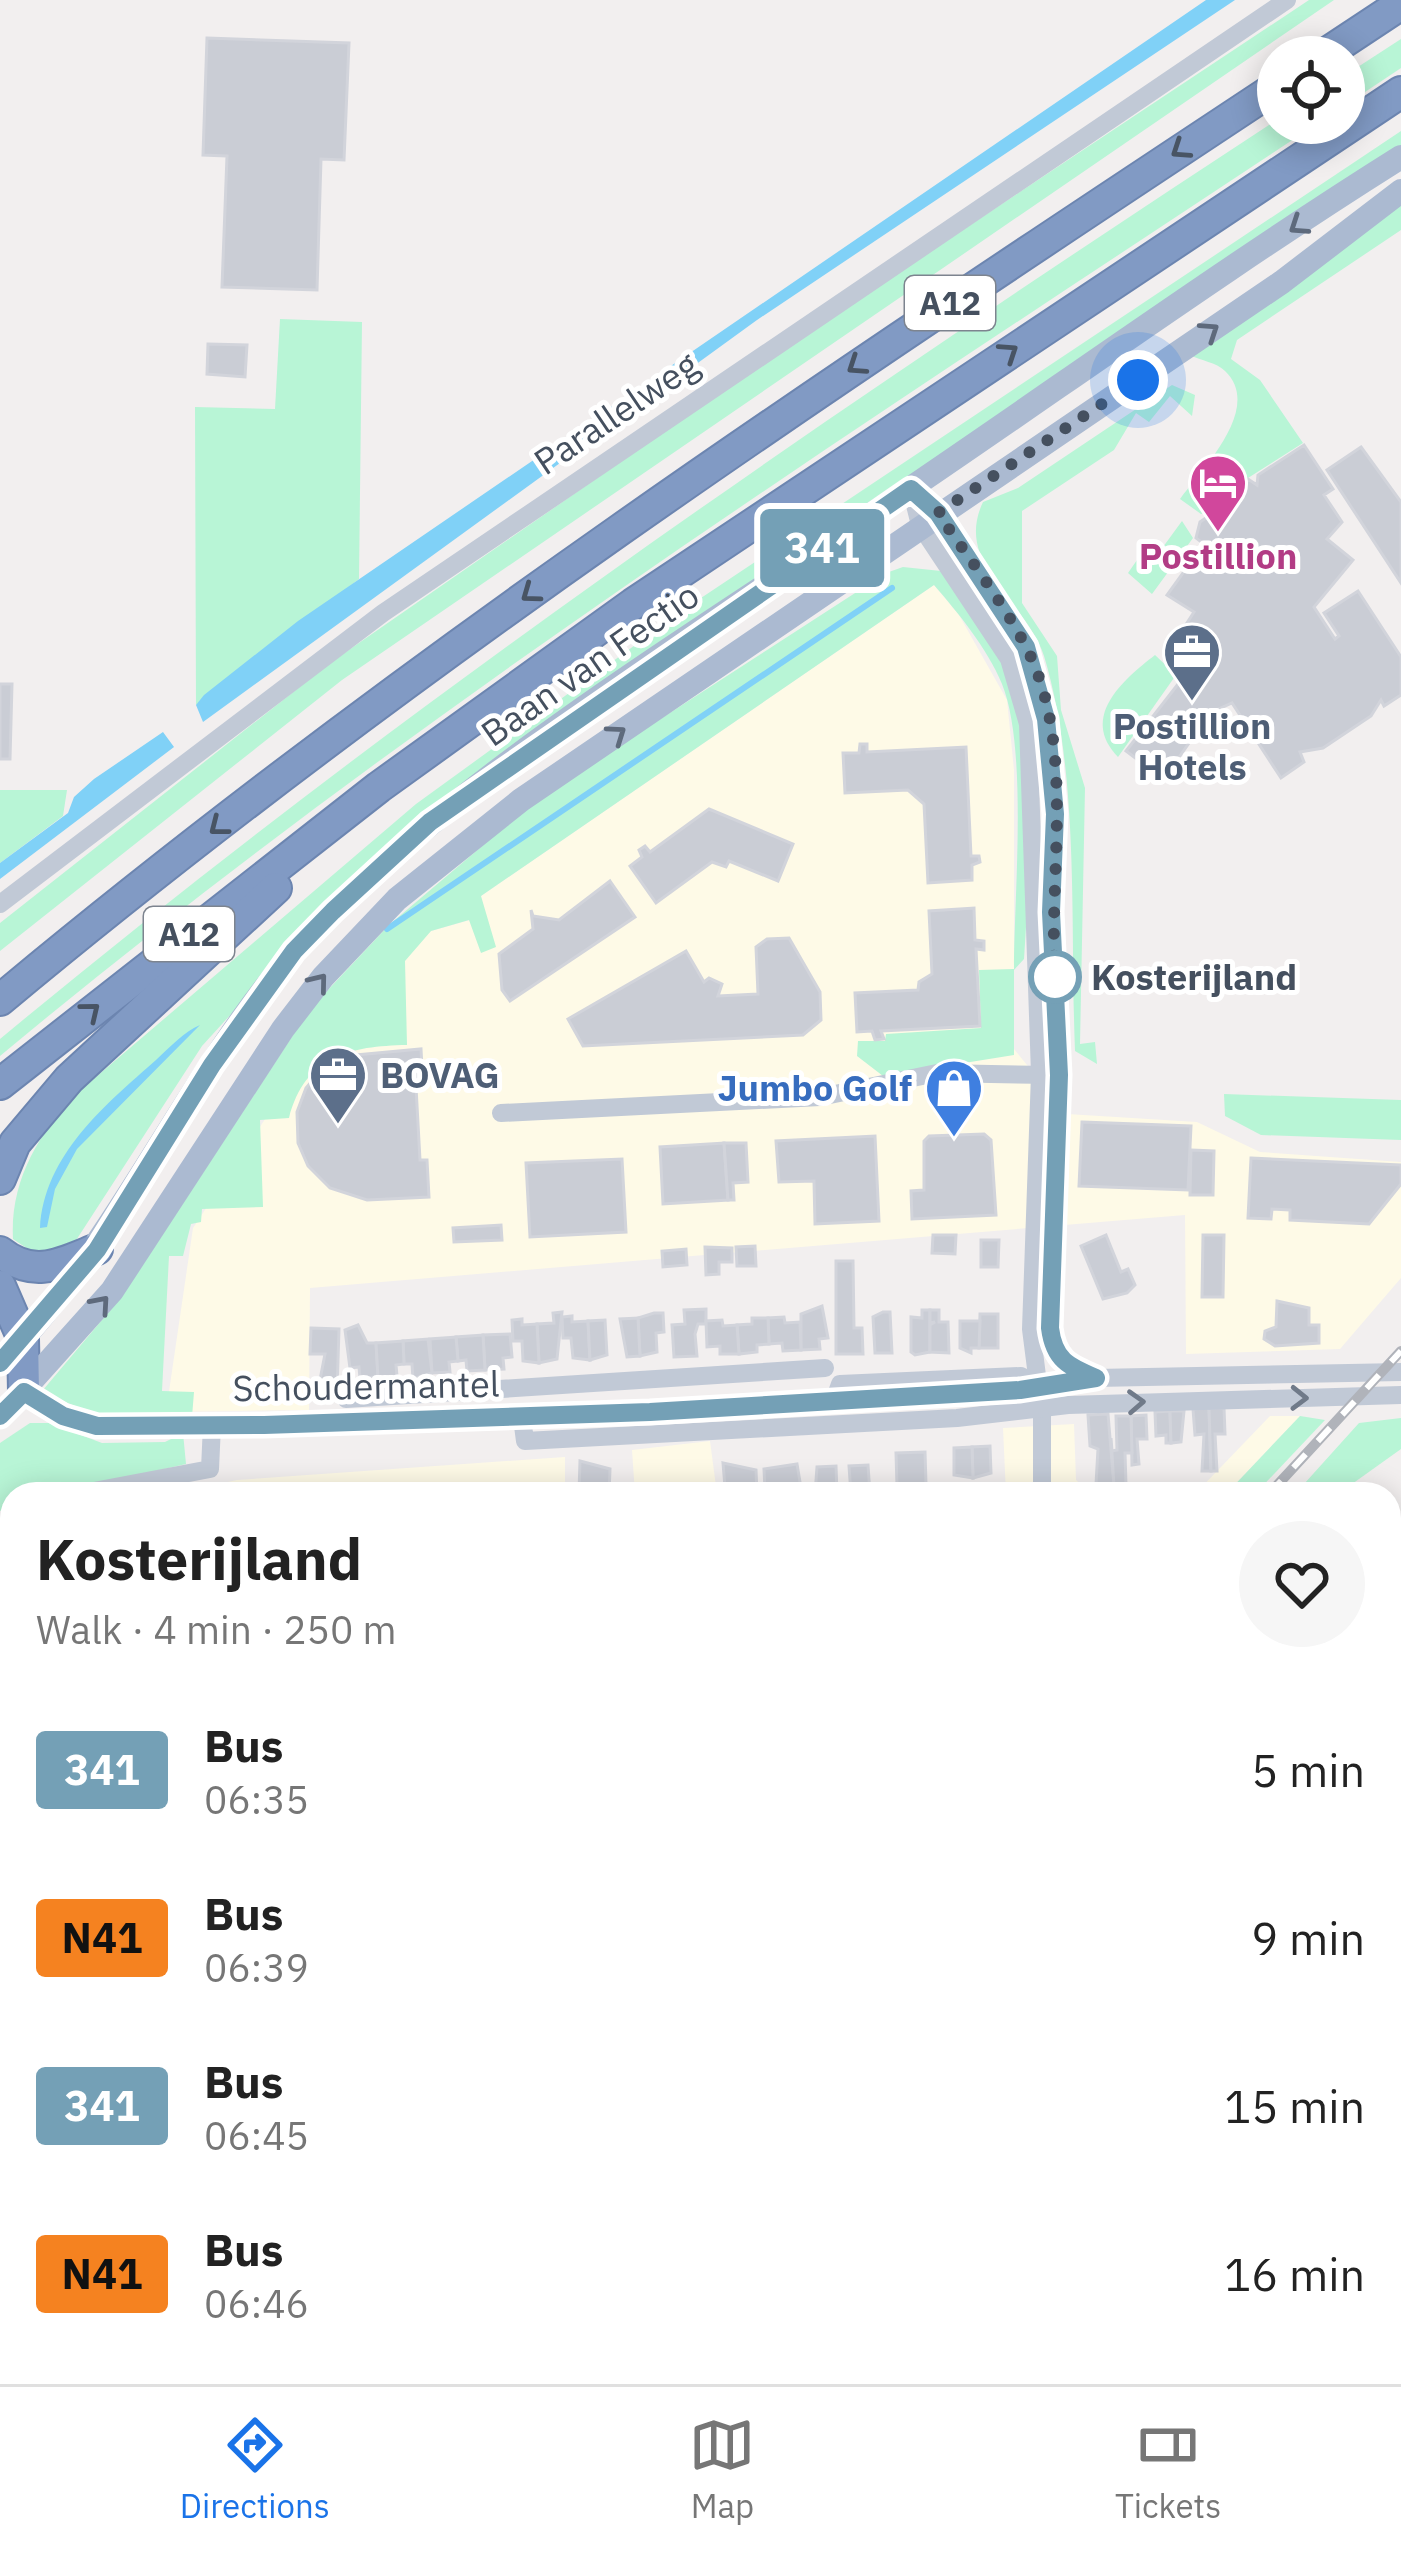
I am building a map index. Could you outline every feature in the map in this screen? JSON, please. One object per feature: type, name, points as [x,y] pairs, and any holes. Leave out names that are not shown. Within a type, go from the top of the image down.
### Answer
[{"type":"highway","points":[[1353,36],[1401,4]]},
{"type":"highway","name":"A12","points":[[0,1084],[379,788],[716,547],[1401,92]]},
{"type":"highway","name":"A12","points":[[0,1000],[314,754],[625,525],[1257,100]]},
{"type":"highway","name":"A12","points":[[0,1178],[15,1143],[69,1079],[174,987],[379,788]]},
{"type":"highway","name":"A12","points":[[0,983],[60,950]]},
{"type":"highway","points":[[0,1252],[13,1262],[44,1270],[97,1250]]},
{"type":"highway","points":[[0,1286],[23,1340],[12,1384]]},
{"type":"main road","name":"Baan van Fectio","points":[[23,1340],[97,1250],[159,1145],[263,992],[294,951],[349,896],[467,795],[1401,157]]},
{"type":"main road","name":"Baan van Fectio","points":[[12,1384],[112,1292],[283,1028],[382,914],[521,800],[1330,249],[1401,191]]},
{"type":"main road","points":[[0,1363],[23,1340]]},
{"type":"main road","points":[[0,1416],[12,1384]]},
{"type":"street","name":"Parallelweg","points":[[0,904],[383,613],[1287,0]]},
{"type":"street","points":[[911,489],[1010,658],[1021,691],[1032,765],[1049,1074],[1053,1352],[1039,1385]]},
{"type":"street","points":[[501,1114],[820,1097],[937,1072],[1049,1074]]},
{"type":"street","points":[[1042,1482],[1041,1411],[1031,1329],[1049,1074]]},
{"type":"street","points":[[1053,1352],[1067,1366],[1096,1378]]},
{"type":"street","name":"Schoudermantel","points":[[346,1399],[825,1368]]},
{"type":"street","name":"Schoudermantel","points":[[12,1384],[63,1416],[97,1426],[212,1426],[624,1413],[1096,1378],[1395,1372]]},
{"type":"street","points":[[621,1380],[624,1413]]},
{"type":"street","name":"Schoudermantel","points":[[522,1418],[525,1441],[1232,1397],[1401,1395]]},
{"type":"street","name":"Schoudermantel","points":[[139,1482],[210,1468],[212,1426]]},
{"type":"shaded area","name":"Kosterijland","points":[[934,585],[959,615],[1007,700],[1014,770],[1014,1049],[1067,1114],[1197,1122],[1260,1152],[1401,1162],[1401,1278],[1340,1349],[1186,1354],[1185,1215],[310,1288],[309,1410],[166,1412],[193,1228],[320,1036],[431,931],[470,920],[481,896]]},
{"type":"shaded area","points":[[1270,1416],[1300,1416],[1237,1482],[1207,1482]]},
{"type":"shaded area","points":[[1074,1424],[1078,1482],[1005,1482],[1003,1428]]},
{"type":"shaded area","points":[[710,1441],[715,1482],[634,1482],[632,1450]]},
{"type":"shaded area","points":[[565,1457],[565,1482],[228,1482]]},
{"type":"green space","points":[[1309,0],[1334,0],[1281,36],[1257,36],[1257,53],[342,680],[0,951],[0,923],[330,663],[779,352]]},
{"type":"green space","points":[[1401,39],[1401,68],[1365,92],[1365,62]]},
{"type":"green space","points":[[1401,131],[1401,153],[876,503],[325,911],[202,1046],[73,1245],[34,1253],[13,1239],[16,1198],[29,1160],[76,1094],[416,804],[689,606]]},
{"type":"green space","points":[[1257,133],[1257,144],[1286,144],[813,458],[481,687],[157,929],[0,1056],[0,1039],[308,794],[626,561]]},
{"type":"green space","points":[[1401,198],[1401,230],[1237,340],[1231,359],[1260,380],[1303,443],[1248,478],[1220,509],[1201,514],[1180,499],[1225,438],[1237,403],[1235,386],[1225,371],[1190,355]]},
{"type":"green space","points":[[280,319],[362,322],[359,579],[196,705],[195,407],[275,409]]},
{"type":"green space","points":[[1172,385],[1195,395],[1192,416],[1170,396],[1149,422],[1136,413],[1114,450],[1022,511],[1022,603],[1057,656],[1061,710],[1085,788],[1080,1044],[1095,1042],[1097,1064],[1075,1051],[1071,851],[1055,702],[1044,656],[985,564],[977,545],[976,524],[983,502],[1018,488]]},
{"type":"green space","points":[[1182,521],[1193,538],[1152,594],[1128,573],[1151,540],[1163,547]]},
{"type":"green space","points":[[903,567],[941,571],[997,650],[1022,711],[1027,911],[1024,959],[1014,970],[1014,1055],[883,1076],[857,1056],[858,1041],[885,1041],[886,1034],[981,1028],[979,970],[1014,969],[1017,783],[1010,712],[989,657],[934,585],[481,896],[496,947],[481,953],[469,920],[431,931],[405,961],[407,1045],[367,1048],[333,1059],[306,1081],[289,1118],[260,1120],[263,1207],[202,1209],[201,1222],[191,1224],[183,1256],[169,1256],[162,1391],[194,1392],[192,1417],[97,1413],[43,1390],[123,1295],[310,1009],[389,925],[540,797],[886,573]]},
{"type":"green space","points":[[1155,655],[1176,675],[1118,757],[1107,742],[1104,714],[1119,688]]},
{"type":"green space","points":[[0,790],[67,790],[63,816],[0,863]]},
{"type":"green space","points":[[1224,1094],[1401,1100],[1401,1140],[1261,1135],[1225,1116]]},
{"type":"green space","points":[[1300,1416],[1325,1420],[1266,1482],[1237,1482]]},
{"type":"green space","points":[[1401,1418],[1401,1449],[1355,1482],[1306,1482],[1359,1423]]},
{"type":"green space","points":[[30,1423],[49,1423],[102,1443],[165,1442],[183,1433],[186,1464],[108,1482],[0,1482],[0,1443]]},
{"type":"water","points":[[1206,0],[1235,0],[757,320],[203,722],[196,705],[204,695],[298,621]]},
{"type":"water","points":[[163,732],[174,747],[0,879],[0,863],[68,813],[74,797],[94,779]]},
{"type":"water","points":[[200,1025],[77,1149],[55,1189],[47,1227],[40,1228],[53,1177],[80,1134],[172,1045]]},
{"type":"building","points":[[207,38],[349,43],[344,160],[321,159],[317,290],[222,287],[227,156],[203,155]]},
{"type":"building","points":[[208,344],[247,345],[245,377],[207,374]]},
{"type":"building","points":[[1304,445],[1333,489],[1324,495],[1342,522],[1327,539],[1353,560],[1314,607],[1335,639],[1339,636],[1324,613],[1358,591],[1401,657],[1401,695],[1384,706],[1381,700],[1371,716],[1323,748],[1300,752],[1304,762],[1281,778],[1232,703],[1210,713],[1166,776],[1159,776],[1126,751],[1189,670],[1170,649],[1194,612],[1167,595],[1204,544],[1196,538],[1200,522],[1213,513],[1222,519],[1248,479],[1257,485],[1258,475]]},
{"type":"building","points":[[1361,447],[1401,502],[1401,583],[1327,470]]},
{"type":"building","points":[[0,684],[12,684],[10,759],[0,759]]},
{"type":"building","points":[[860,744],[867,744],[867,752],[966,747],[971,856],[979,856],[980,862],[972,865],[972,880],[928,883],[924,804],[908,790],[845,793],[843,753],[859,753]]},
{"type":"building","points":[[709,809],[793,844],[778,881],[729,861],[726,867],[712,862],[656,903],[630,866],[642,857],[639,850],[645,846],[650,852]]},
{"type":"building","points":[[610,881],[635,917],[510,1001],[502,990],[499,954],[533,929],[531,910],[533,916],[559,920]]},
{"type":"building","points":[[974,908],[975,940],[984,941],[984,950],[976,949],[980,1026],[881,1031],[884,1039],[875,1040],[872,1031],[857,1032],[855,993],[918,990],[919,982],[932,974],[929,911]]},
{"type":"building","points":[[789,938],[820,992],[821,1020],[803,1035],[583,1046],[568,1019],[686,951],[704,982],[709,978],[722,984],[718,996],[758,994],[756,947],[767,939]]},
{"type":"building","points":[[421,1049],[423,1086],[416,1087],[420,1160],[427,1160],[429,1197],[367,1200],[330,1188],[308,1166],[298,1143],[297,1112],[306,1088],[323,1068],[345,1056]]},
{"type":"building","points":[[1082,1122],[1191,1126],[1188,1190],[1079,1186]]},
{"type":"building","points":[[984,1134],[991,1140],[996,1215],[912,1219],[911,1191],[924,1190],[924,1141],[929,1136]]},
{"type":"building","points":[[875,1136],[879,1221],[815,1224],[814,1181],[779,1182],[776,1141]]},
{"type":"building","points":[[724,1143],[728,1200],[663,1204],[660,1147]]},
{"type":"building","points":[[724,1143],[746,1143],[748,1182],[733,1183],[734,1200],[728,1200]]},
{"type":"building","points":[[1191,1150],[1214,1151],[1213,1195],[1190,1195]]},
{"type":"building","points":[[1251,1158],[1401,1165],[1401,1184],[1369,1224],[1290,1220],[1290,1210],[1272,1209],[1271,1219],[1248,1218]]},
{"type":"building","points":[[622,1159],[626,1232],[530,1237],[526,1163]]},
{"type":"building","points":[[501,1225],[502,1240],[454,1242],[453,1228]]},
{"type":"building","points":[[933,1235],[956,1235],[955,1254],[932,1253]]},
{"type":"building","points":[[1106,1235],[1121,1272],[1128,1269],[1135,1285],[1127,1293],[1103,1299],[1081,1246]]},
{"type":"building","points":[[1203,1235],[1224,1235],[1223,1297],[1202,1297]]},
{"type":"building","points":[[981,1240],[999,1240],[998,1267],[981,1267]]},
{"type":"building","points":[[755,1246],[756,1266],[737,1266],[736,1247]]},
{"type":"building","points":[[705,1247],[732,1248],[732,1262],[719,1262],[719,1274],[706,1275]]},
{"type":"building","points":[[686,1249],[687,1265],[663,1267],[662,1251]]},
{"type":"building","points":[[836,1261],[853,1261],[854,1328],[862,1328],[863,1354],[836,1354]]},
{"type":"building","points":[[1277,1301],[1309,1308],[1309,1325],[1319,1325],[1319,1343],[1275,1346],[1264,1339],[1265,1331],[1276,1327]]},
{"type":"building","points":[[822,1306],[828,1338],[819,1339],[820,1349],[801,1350],[801,1314]]},
{"type":"building","points":[[706,1309],[706,1324],[698,1324],[695,1334],[697,1356],[674,1357],[672,1325],[685,1324],[684,1310]]},
{"type":"building","points":[[922,1310],[930,1310],[930,1352],[915,1355],[911,1352],[911,1317],[922,1318]]},
{"type":"building","points":[[930,1310],[939,1310],[939,1322],[948,1322],[949,1353],[930,1352],[930,1325],[935,1322],[930,1323]]},
{"type":"building","points":[[562,1312],[557,1359],[539,1363],[537,1324],[554,1323],[553,1313]]},
{"type":"building","points":[[890,1312],[892,1353],[875,1353],[873,1317]]},
{"type":"building","points":[[663,1313],[664,1332],[656,1333],[657,1352],[640,1356],[638,1318]]},
{"type":"building","points":[[980,1314],[998,1314],[998,1348],[979,1348]]},
{"type":"building","points":[[572,1316],[572,1322],[588,1321],[590,1360],[573,1358],[571,1338],[563,1338],[562,1317]]},
{"type":"building","points":[[784,1317],[785,1323],[800,1322],[801,1350],[783,1351],[782,1343],[769,1344],[768,1318]]},
{"type":"building","points":[[638,1318],[640,1356],[627,1357],[620,1319]]},
{"type":"building","points":[[752,1318],[768,1318],[769,1344],[757,1345],[757,1352],[739,1354],[737,1325],[752,1324]]},
{"type":"building","points":[[522,1319],[522,1325],[537,1324],[539,1363],[523,1361],[522,1341],[513,1341],[512,1320]]},
{"type":"building","points":[[605,1320],[607,1355],[590,1360],[588,1321]]},
{"type":"building","points":[[722,1320],[723,1326],[737,1325],[739,1354],[720,1354],[720,1346],[707,1347],[706,1321]]},
{"type":"building","points":[[960,1321],[980,1321],[979,1348],[971,1348],[971,1353],[960,1348]]},
{"type":"building","points":[[358,1325],[367,1343],[376,1343],[378,1377],[360,1378],[359,1367],[350,1368],[345,1330]]},
{"type":"building","points":[[311,1328],[339,1329],[337,1391],[318,1390],[325,1354],[310,1354]]},
{"type":"building","points":[[510,1334],[512,1357],[503,1358],[504,1369],[485,1370],[483,1335]]},
{"type":"building","points":[[483,1335],[485,1370],[467,1371],[466,1360],[458,1361],[456,1337]]},
{"type":"building","points":[[456,1337],[458,1361],[449,1362],[450,1372],[432,1373],[430,1339]]},
{"type":"building","points":[[428,1339],[432,1373],[413,1379],[412,1364],[404,1364],[403,1341]]},
{"type":"building","points":[[403,1341],[404,1364],[396,1365],[397,1376],[378,1377],[376,1343]]},
{"type":"building","points":[[1209,1408],[1211,1471],[1202,1471],[1204,1434],[1195,1435],[1193,1409]]},
{"type":"building","points":[[1209,1408],[1224,1408],[1225,1434],[1215,1434],[1217,1471],[1211,1471]]},
{"type":"building","points":[[1170,1411],[1171,1443],[1166,1443],[1166,1435],[1156,1436],[1155,1412]]},
{"type":"building","points":[[1170,1411],[1184,1411],[1181,1442],[1171,1443]]},
{"type":"building","points":[[1108,1414],[1114,1482],[1096,1482],[1098,1449],[1090,1446],[1088,1415]]},
{"type":"building","points":[[1146,1415],[1147,1439],[1137,1439],[1139,1464],[1132,1465],[1131,1416]]},
{"type":"building","points":[[1116,1416],[1131,1416],[1132,1453],[1125,1453],[1126,1482],[1114,1482],[1111,1438],[1112,1451],[1117,1450]]},
{"type":"building","points":[[990,1446],[991,1473],[973,1478],[972,1447]]},
{"type":"building","points":[[972,1447],[973,1478],[954,1475],[954,1448]]},
{"type":"building","points":[[925,1452],[926,1482],[897,1482],[896,1453]]},
{"type":"building","points":[[580,1461],[610,1469],[609,1482],[579,1482]]},
{"type":"building","points":[[723,1463],[756,1470],[756,1482],[725,1482]]},
{"type":"building","points":[[797,1464],[800,1482],[765,1482],[764,1469]]},
{"type":"building","points":[[868,1465],[869,1482],[850,1482],[849,1466]]},
{"type":"building","points":[[836,1466],[837,1482],[816,1482],[817,1467]]},
{"type":"waterway","points":[[387,929],[892,588]]},
{"type":"railway","points":[[1280,1482],[1401,1351]]},
{"type":"bus line","name":"341","points":[[0,1363],[97,1250],[159,1145],[294,951],[430,822],[599,700],[911,489],[938,513],[1026,647],[1046,719],[1055,814],[1051,912],[1059,1075],[1050,1328],[1053,1352],[1067,1366],[1096,1378],[1020,1390],[650,1412],[264,1425],[97,1426],[63,1416],[24,1392],[0,1416]]},
{"type":"place","name":"Postillion","points":[[1218,534]]},
{"type":"place","name":"Postillion Hotels","points":[[1192,703]]},
{"type":"place","name":"Kosterijland","points":[[1055,977]]},
{"type":"place","name":"BOVAG","points":[[338,1126]]},
{"type":"place","name":"Jumbo Golf","points":[[954,1139]]},
{"type":"route","points":[[1055,977],[1053,765],[1038,682],[1026,647],[938,513],[1138,380]]}]
